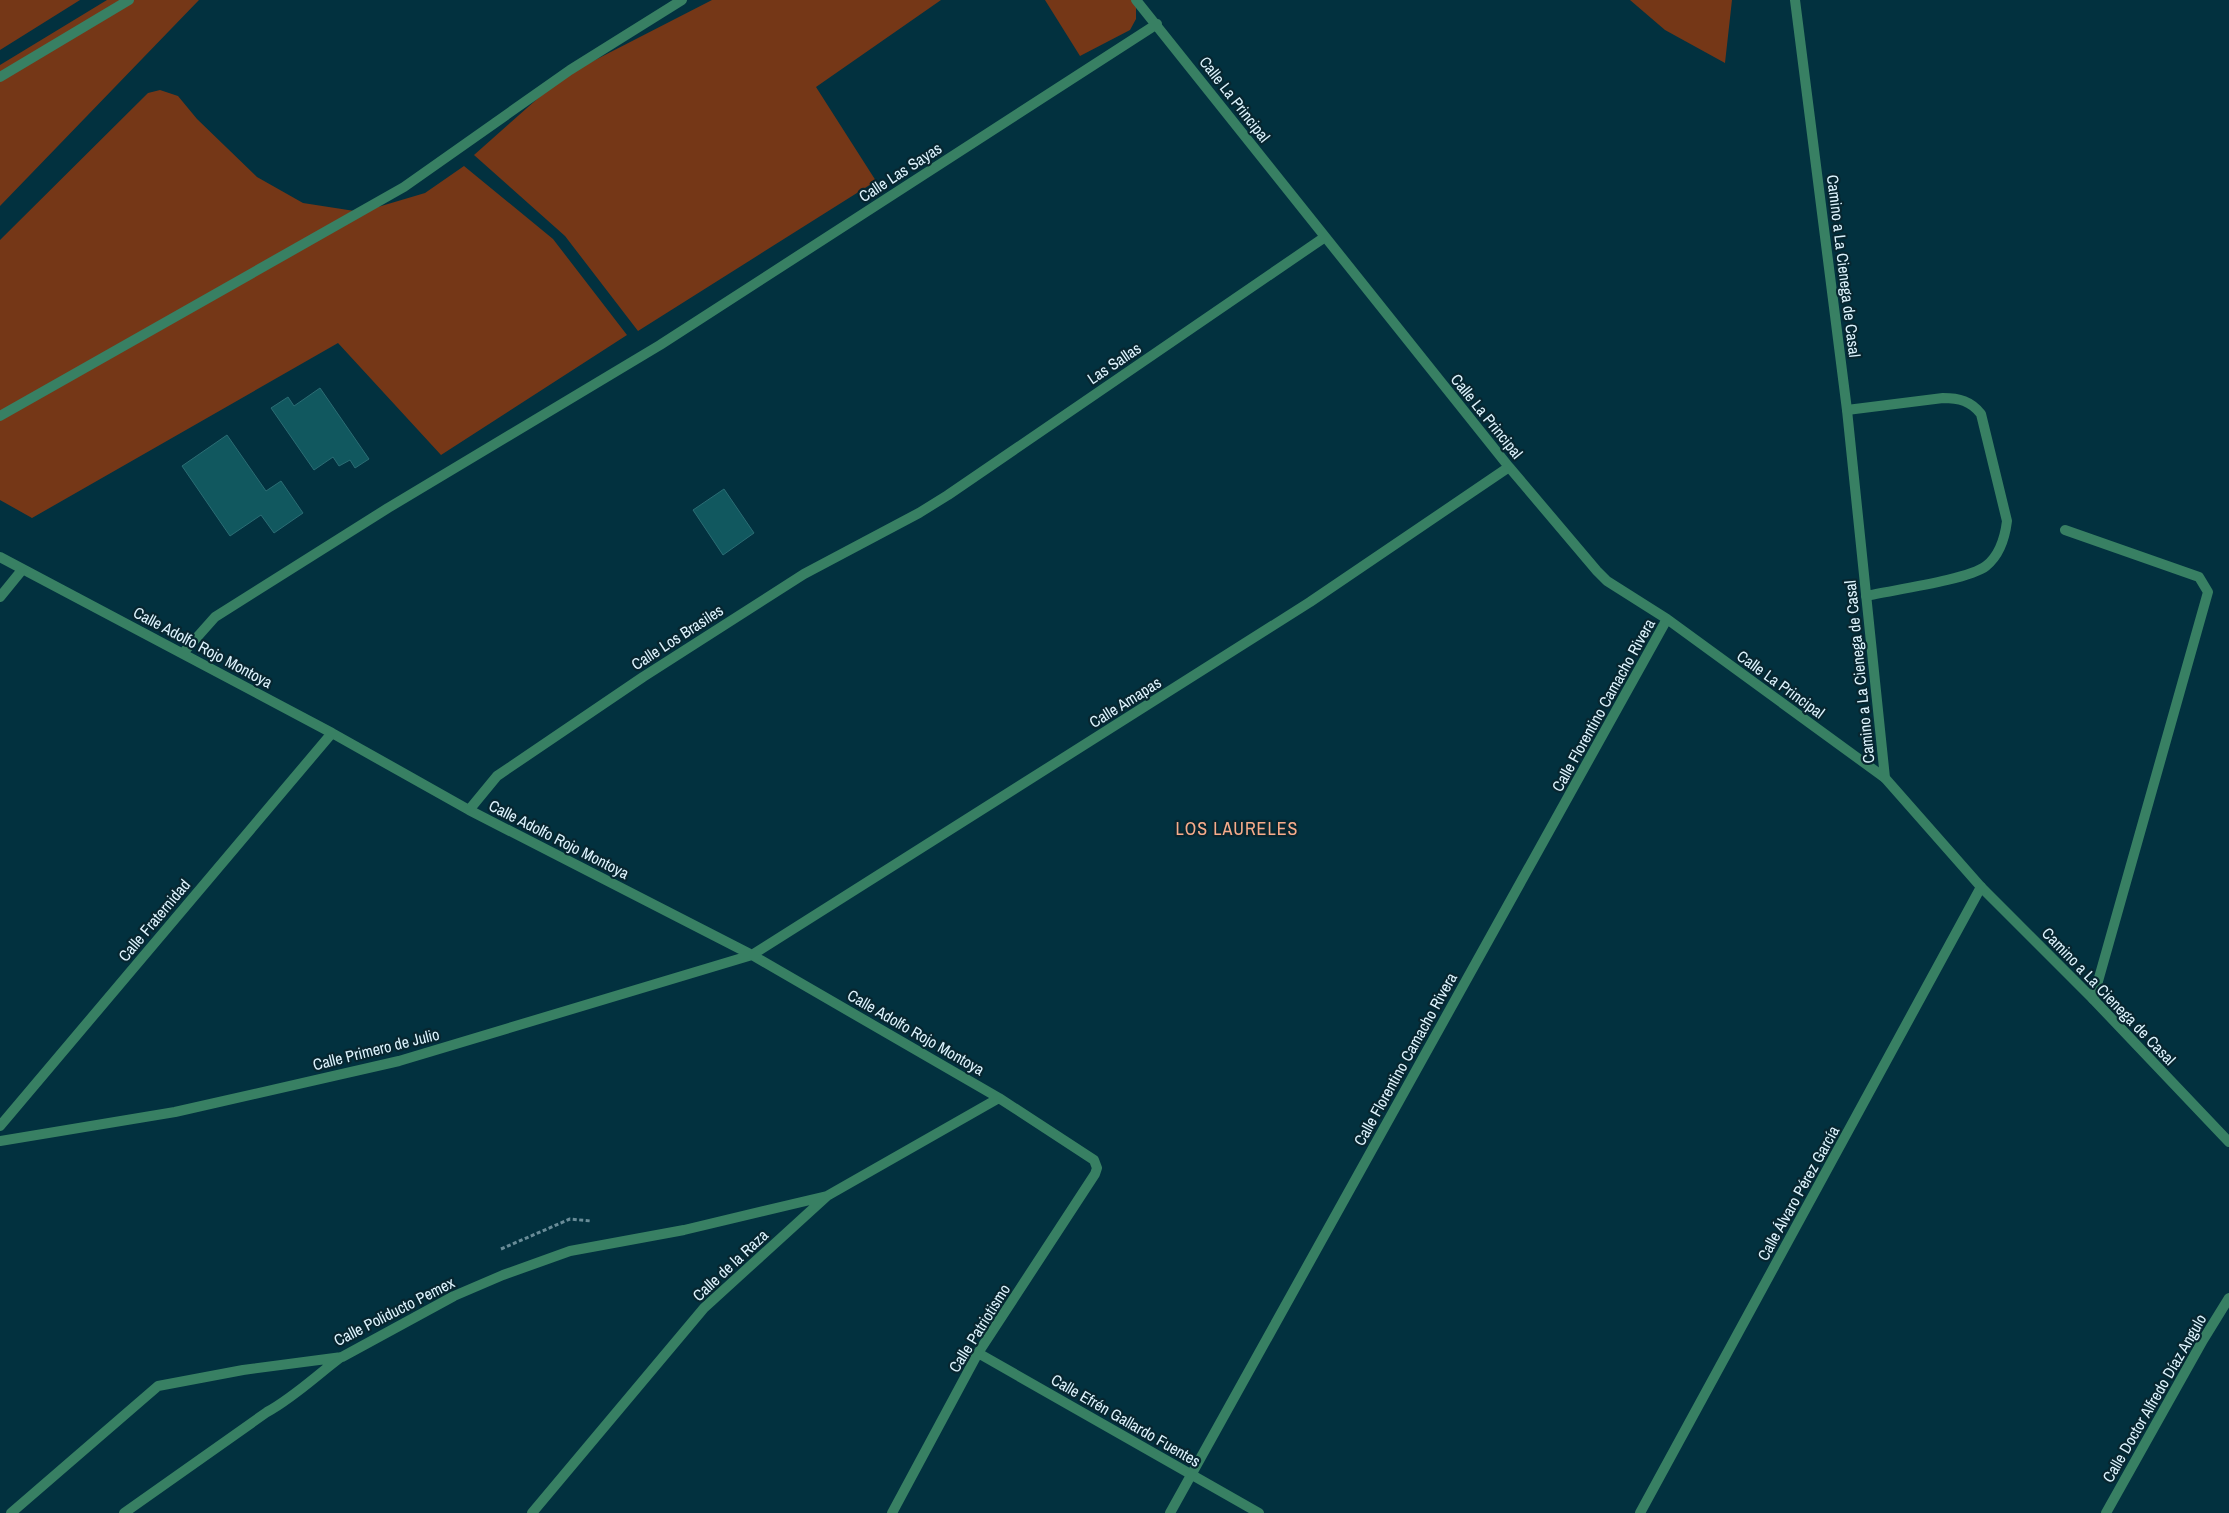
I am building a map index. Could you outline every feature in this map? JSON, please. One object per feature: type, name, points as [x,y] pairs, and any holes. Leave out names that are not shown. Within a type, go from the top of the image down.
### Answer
[{"type":"street","points":[[0,77],[129,0]]},
{"type":"street","points":[[0,416],[404,187],[468,144],[570,70],[682,0]]},
{"type":"street","name":"Calle La Principal","points":[[1136,0],[1509,467],[1607,581],[1668,619],[1885,778]]},
{"type":"street","name":"Camino a La Cienega de Casal","points":[[1795,0],[1847,410],[1885,778],[1981,887],[2093,999],[2229,1142]]},
{"type":"street","name":"Calle Las Sayas","points":[[183,653],[215,617],[388,508],[660,345],[1157,24]]},
{"type":"street","name":"Las Sallas","points":[[919,514],[1325,237]]},
{"type":"street","points":[[1847,410],[1943,398],[1959,398],[1975,405],[1981,414],[2007,521],[2005,538],[1998,551],[1986,566],[1966,575],[1866,596]]},
{"type":"street","name":"Calle Amapas","points":[[752,955],[1310,602],[1509,467]]},
{"type":"street","name":"Calle Los Brasiles","points":[[469,810],[497,776],[594,709],[804,574],[919,514]]},
{"type":"street","points":[[2065,530],[2199,577],[2208,592],[2093,999]]},
{"type":"street","name":"Calle Adolfo Rojo Montoya","points":[[0,557],[332,733],[469,810],[752,955],[999,1098],[1096,1162]]},
{"type":"street","points":[[0,597],[22,570]]},
{"type":"street","name":"Calle Florentino Camacho Rivera","points":[[1170,1513],[1668,619]]},
{"type":"street","name":"Calle Fraternidad","points":[[0,1126],[332,733]]},
{"type":"street","name":"Calle Álvaro Pérez García","points":[[1640,1513],[1981,887]]},
{"type":"street","name":"Calle Primero de Julio","points":[[0,1141],[175,1112],[399,1061],[752,955]]},
{"type":"street","name":"Calle de la Raza","points":[[532,1513],[704,1308],[827,1196],[999,1098]]},
{"type":"street","name":"Calle Patriotismo","points":[[892,1513],[978,1353],[1095,1174],[1096,1162]]},
{"type":"street","name":"Calle Poliducto Pemex","points":[[11,1513],[158,1386],[243,1370],[342,1357],[454,1296],[503,1274],[570,1251],[684,1230],[827,1196]]},
{"type":"street","name":"Calle Doctor Alfredo Díaz Angulo","points":[[2106,1513],[2203,1340],[2229,1298]]},
{"type":"street","name":"Calle Efrén Gallardo Fuentes","points":[[978,1353],[1259,1513]]},
{"type":"street","points":[[124,1513],[267,1412],[286,1401],[302,1386],[342,1357]]},
{"type":"shaded area","points":[[0,0],[80,0],[0,50]]},
{"type":"shaded area","points":[[107,0],[199,0],[0,206],[0,65]]},
{"type":"shaded area","points":[[712,0],[941,0],[816,87],[876,181],[638,331],[565,236],[474,155],[562,77]]},
{"type":"shaded area","points":[[1045,0],[1136,0],[1136,19],[1130,30],[1080,56]]},
{"type":"shaded area","points":[[1630,0],[1732,0],[1725,63],[1665,30]]},
{"type":"shaded area","points":[[160,90],[178,96],[197,119],[257,177],[303,203],[361,212],[425,193],[464,166],[553,239],[627,335],[441,455],[338,343],[32,518],[0,500],[0,240],[148,93]]},
{"type":"building","points":[[320,388],[369,459],[355,468],[350,460],[339,466],[333,457],[314,470],[271,408],[288,397],[294,406]]},
{"type":"building","points":[[227,435],[266,491],[281,481],[303,513],[274,533],[261,515],[230,536],[182,466]]},
{"type":"building","points":[[724,489],[754,533],[723,555],[693,510]]},
{"type":"district","name":"LOS LAURELES","points":[[1237,829]]}]
